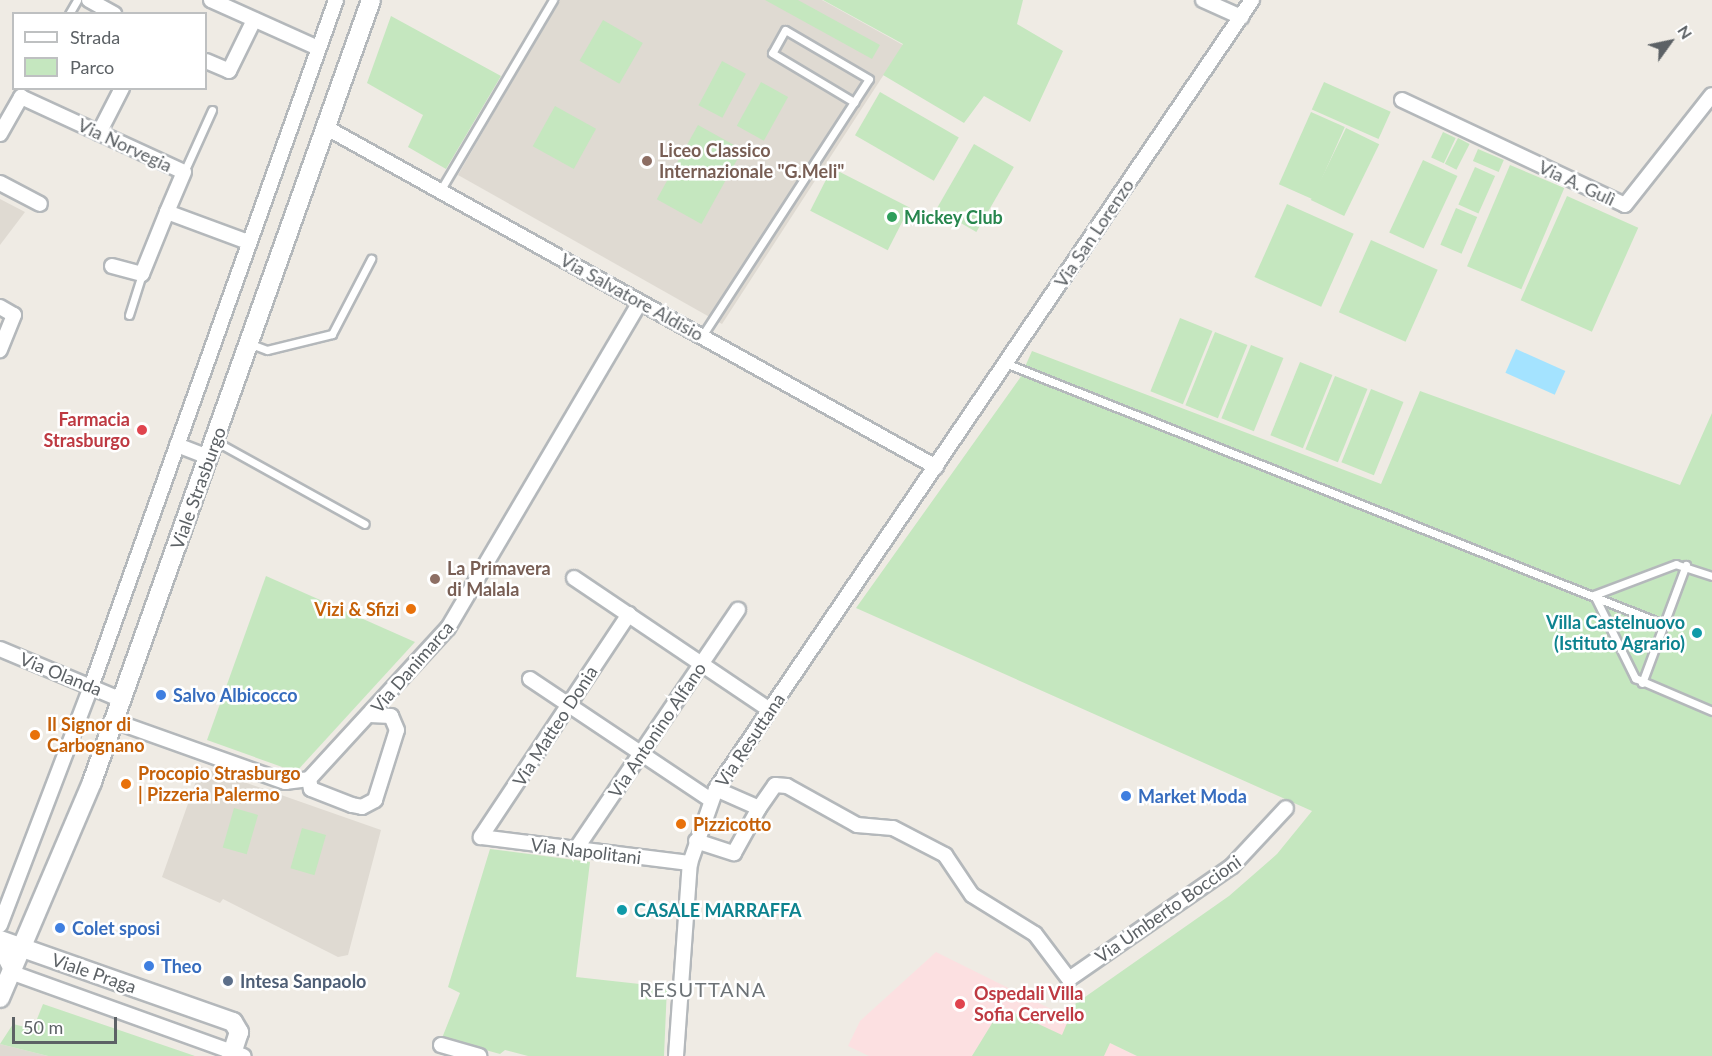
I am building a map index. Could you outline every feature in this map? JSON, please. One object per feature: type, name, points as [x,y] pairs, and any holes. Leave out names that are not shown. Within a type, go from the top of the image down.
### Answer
[{"type":"street","points":[[89,0],[110,12]]},
{"type":"street","points":[[211,0],[318,48]]},
{"type":"street","name":"Viale Strasburgo","points":[[0,925],[91,687],[336,0]]},
{"type":"street","name":"Viale Strasburgo","points":[[0,998],[7,970],[25,949],[122,700],[371,0]]},
{"type":"street","points":[[1203,0],[1241,17]]},
{"type":"street","name":"Via San Lorenzo","points":[[936,466],[1252,0]]},
{"type":"street","points":[[207,61],[229,71],[254,20]]},
{"type":"street","points":[[99,133],[121,90]]},
{"type":"street","name":"Via Norvegia","points":[[0,134],[23,93],[99,133],[183,172],[142,274]]},
{"type":"street","name":"Via A. Gulì","points":[[1401,100],[1625,205],[1712,95]]},
{"type":"street","name":"Via Salvatore Aldisio","points":[[327,128],[936,466]]},
{"type":"street","points":[[0,183],[40,204]]},
{"type":"street","points":[[167,212],[248,242]]},
{"type":"street","points":[[112,266],[142,274]]},
{"type":"street","name":"Via Danimarca","points":[[309,779],[448,628],[640,302]]},
{"type":"street","points":[[0,307],[14,315],[0,350]]},
{"type":"street","points":[[177,445],[212,449]]},
{"type":"street","name":"Via Resuttana","points":[[676,1056],[690,864],[713,795],[936,466]]},
{"type":"street","points":[[574,578],[770,710]]},
{"type":"street","name":"Via Antonino Alfano","points":[[576,849],[738,610]]},
{"type":"street","name":"Via Matteo Donia","points":[[481,837],[629,614]]},
{"type":"street","name":"Via Olanda","points":[[0,649],[122,700]]},
{"type":"street","points":[[530,679],[640,753],[713,795],[759,808],[734,853],[696,841]]},
{"type":"street","points":[[114,721],[285,782],[309,779],[310,789],[362,807],[375,800],[397,730],[391,716],[370,715]]},
{"type":"street","name":"Via Umberto Boccioni","points":[[759,808],[775,785],[787,786],[857,825],[893,828],[945,855],[972,895],[1035,934],[1069,979],[1232,866],[1286,808]]},
{"type":"street","name":"Via Napolitani","points":[[481,837],[690,864]]},
{"type":"street","points":[[0,940],[25,949]]},
{"type":"street","points":[[0,948],[7,970]]},
{"type":"street","name":"Viale Praga","points":[[7,970],[235,1055],[239,1032],[233,1022],[25,949]]},
{"type":"street","points":[[441,1045],[478,1056]]},
{"type":"lane","points":[[440,191],[553,0]]},
{"type":"lane","points":[[702,336],[869,79],[785,30],[772,53],[854,102]]},
{"type":"lane","points":[[183,172],[212,110]]},
{"type":"lane","points":[[249,343],[267,350],[332,334],[371,259]]},
{"type":"lane","points":[[129,315],[142,274]]},
{"type":"lane","points":[[1005,363],[1663,624]]},
{"type":"lane","points":[[212,449],[365,524]]},
{"type":"lane","points":[[1594,595],[1686,565],[1712,576]]},
{"type":"lane","points":[[1642,683],[1686,565]]},
{"type":"lane","points":[[1594,595],[1642,683],[1712,711]]},
{"type":"shaded area","name":"Liceo Classico Internazionale \"G.Meli\"","points":[[559,0],[822,0],[903,45],[722,324],[458,175]]},
{"type":"shaded area","points":[[0,199],[25,212],[0,245]]},
{"type":"shaded area","points":[[201,767],[381,830],[348,955],[338,957],[223,899],[220,903],[162,877]]},
{"type":"shaded area","name":"Ospedali Villa Sofia Cervello","points":[[936,952],[1069,1018],[1068,1023],[1137,1056],[869,1056],[848,1046],[860,1021]]},
{"type":"shaded area","points":[[0,1044],[48,1056],[0,1056]]},
{"type":"green space","points":[[765,0],[798,0],[880,45],[872,59]]},
{"type":"green space","points":[[823,0],[1023,0],[1017,24],[1063,51],[1030,122],[984,96],[964,123],[883,75],[903,44]]},
{"type":"green space","points":[[391,16],[501,76],[446,169],[408,147],[423,115],[367,83]]},
{"type":"green space","points":[[603,20],[643,43],[619,84],[580,61]]},
{"type":"green space","points":[[722,61],[746,74],[722,118],[699,105]]},
{"type":"green space","points":[[761,82],[788,97],[764,141],[737,126]]},
{"type":"green space","points":[[1324,82],[1391,112],[1378,139],[1312,109]]},
{"type":"green space","points":[[880,92],[959,138],[934,181],[855,135]]},
{"type":"green space","points":[[555,106],[596,129],[574,169],[533,146]]},
{"type":"green space","points":[[1311,112],[1345,127],[1313,199],[1279,184]]},
{"type":"green space","points":[[698,125],[743,150],[701,224],[657,199]]},
{"type":"green space","points":[[1346,128],[1379,144],[1344,216],[1311,200]]},
{"type":"green space","points":[[1443,132],[1456,138],[1444,163],[1431,157]]},
{"type":"green space","points":[[1458,138],[1470,144],[1456,170],[1445,164]]},
{"type":"green space","points":[[974,144],[1014,167],[976,232],[936,209]]},
{"type":"green space","points":[[1478,149],[1504,160],[1499,172],[1473,161]]},
{"type":"green space","points":[[1423,160],[1457,176],[1424,249],[1389,233]]},
{"type":"green space","points":[[1510,165],[1564,188],[1521,289],[1467,266]]},
{"type":"green space","points":[[1475,167],[1495,176],[1478,213],[1458,204]]},
{"type":"green space","points":[[832,168],[910,207],[888,250],[810,211]]},
{"type":"green space","points":[[1567,196],[1638,228],[1592,332],[1521,300]]},
{"type":"green space","points":[[1287,204],[1354,234],[1321,307],[1254,277]]},
{"type":"green space","points":[[1456,208],[1477,217],[1462,254],[1440,245]]},
{"type":"green space","points":[[1371,240],[1438,270],[1406,342],[1339,312]]},
{"type":"green space","points":[[1180,318],[1212,331],[1183,404],[1150,391]]},
{"type":"green space","points":[[1215,332],[1247,345],[1218,418],[1185,405]]},
{"type":"green space","points":[[1251,345],[1283,358],[1254,431],[1221,418]]},
{"type":"green space","points":[[1032,351],[1381,484],[1420,391],[1680,485],[1712,413],[1712,1056],[1137,1056],[1110,1043],[1104,1056],[972,1056],[1002,1007],[1062,1035],[1075,1004],[1229,896],[1277,854],[1312,811],[856,608],[1020,378]]},
{"type":"green space","points":[[1300,362],[1332,375],[1303,448],[1270,435]]},
{"type":"green space","points":[[1335,376],[1367,389],[1338,462],[1305,449]]},
{"type":"green space","points":[[1371,389],[1403,402],[1374,475],[1341,462]]},
{"type":"green space","points":[[266,576],[415,642],[296,772],[207,740]]},
{"type":"green space","points":[[234,808],[258,815],[247,854],[223,847]]},
{"type":"green space","points":[[302,828],[326,835],[314,875],[290,868]]},
{"type":"green space","points":[[490,849],[590,862],[576,977],[667,987],[664,1056],[528,1056],[505,1050],[500,1054],[442,1038],[460,993],[448,987]]},
{"type":"green space","points":[[43,1004],[195,1056],[48,1056],[0,1044],[13,1024],[33,1029]]},
{"type":"water","points":[[1516,349],[1565,371],[1555,395],[1505,373]]},
{"type":"place","name":"Liceo Classico Internazionale \"G.Meli\"","points":[[647,161]]},
{"type":"place","name":"Mickey Club","points":[[892,217]]},
{"type":"place","name":"Farmacia Strasburgo","points":[[142,430]]},
{"type":"place","name":"La Primavera di Malala","points":[[435,579]]},
{"type":"place","name":"Vizi & Sfizi","points":[[411,609]]},
{"type":"place","name":"Villa Castelnuovo (Istituto Agrario)","points":[[1697,633]]},
{"type":"place","name":"Salvo Albicocco","points":[[161,695]]},
{"type":"place","name":"Il Signor di Carbognano","points":[[35,735]]},
{"type":"place","name":"Procopio Strasburgo | Pizzeria Palermo","points":[[126,784]]},
{"type":"place","name":"Market Moda","points":[[1126,796]]},
{"type":"place","name":"Pizzicotto","points":[[681,824]]},
{"type":"place","name":"CASALE MARRAFFA","points":[[622,910]]},
{"type":"place","name":"Colet sposi","points":[[60,928]]},
{"type":"place","name":"Theo","points":[[149,966]]},
{"type":"place","name":"Intesa Sanpaolo","points":[[228,981]]},
{"type":"place","name":"Ospedali Villa Sofia Cervello","points":[[960,1004]]},
{"type":"district","name":"RESUTTANA","points":[[703,989]]}]
